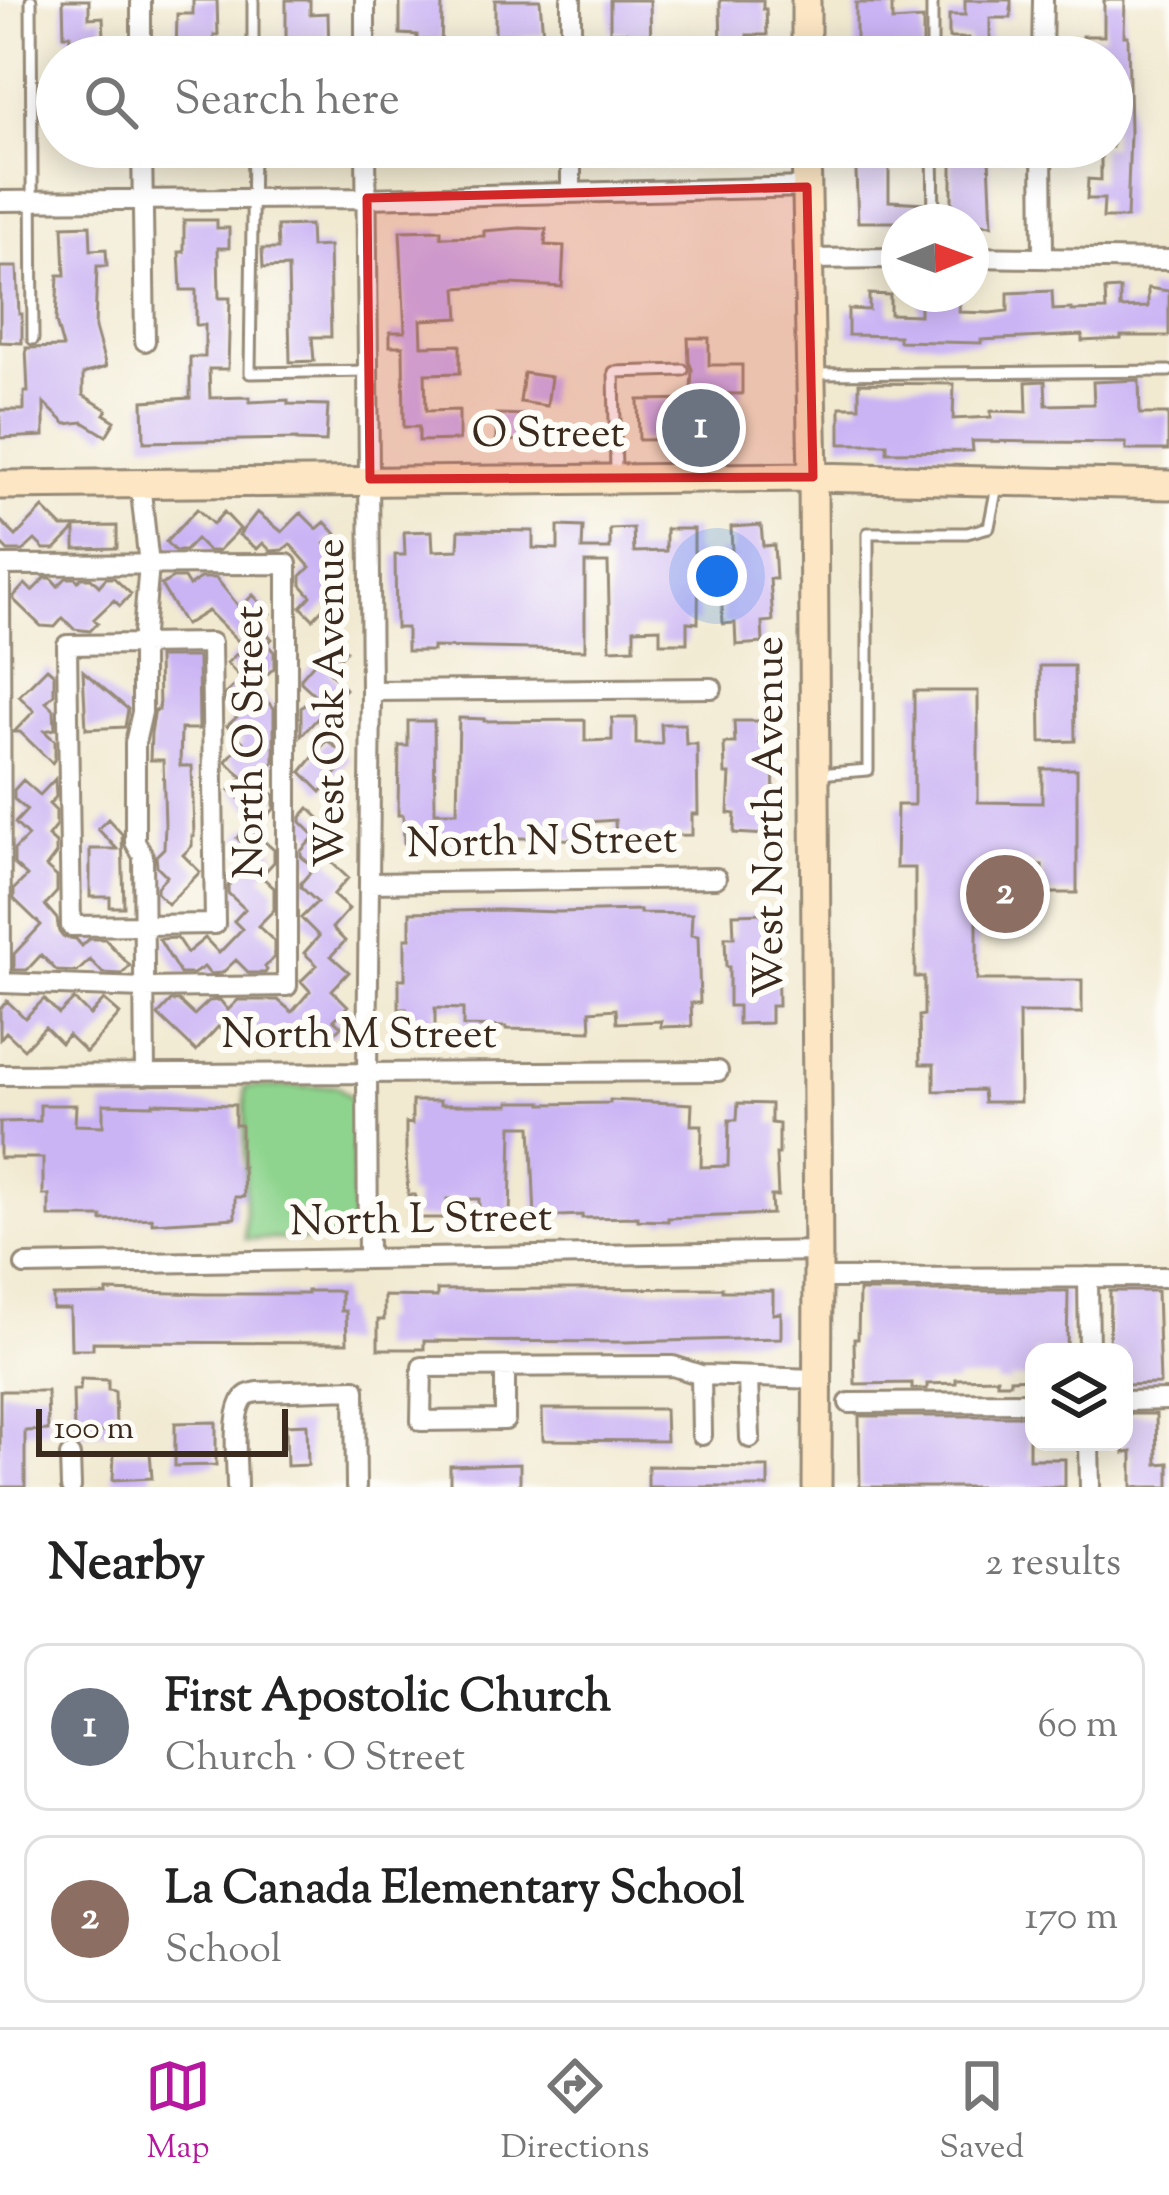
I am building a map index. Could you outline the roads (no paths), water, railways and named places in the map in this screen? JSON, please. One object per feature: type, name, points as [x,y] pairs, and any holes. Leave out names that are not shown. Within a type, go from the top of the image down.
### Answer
[{"type":"street","points":[[141,0],[141,36]]},
{"type":"street","points":[[364,0],[365,36]]},
{"type":"street","points":[[571,0],[571,36]]},
{"type":"street","points":[[806,0],[806,36]]},
{"type":"street","points":[[1042,36],[1043,0]]},
{"type":"street","points":[[142,168],[145,341]]},
{"type":"street","name":"West Oak Avenue","points":[[366,168],[371,691],[368,1259]]},
{"type":"street","points":[[571,168],[571,193]]},
{"type":"street","name":"West North Avenue","points":[[807,168],[817,1487]]},
{"type":"street","points":[[1042,168],[1043,256]]},
{"type":"street","points":[[0,201],[807,187]]},
{"type":"street","points":[[989,257],[1169,260]]},
{"type":"street","points":[[808,259],[881,258]]},
{"type":"street","name":"O Street","points":[[0,484],[812,477],[1169,484]]},
{"type":"street","points":[[140,483],[149,565],[142,712],[135,754],[136,842],[143,856],[145,1075]]},
{"type":"street","name":"North O Street","points":[[287,564],[287,986],[1,983],[0,565],[149,565],[287,564]]},
{"type":"street","points":[[212,643],[215,924],[71,926],[67,645],[142,644],[212,643]]},
{"type":"street","points":[[371,691],[712,688]]},
{"type":"street","name":"North N Street","points":[[369,883],[716,878]]},
{"type":"street","name":"North M Street","points":[[0,1075],[718,1071]]},
{"type":"street","name":"North L Street","points":[[25,1265],[368,1259],[818,1264],[1088,1277],[1169,1276]]},
{"type":"street","points":[[1088,1277],[1088,1343]]},
{"type":"street","points":[[505,1367],[505,1420],[422,1421],[422,1367],[673,1366],[701,1375],[817,1378]]},
{"type":"street","points":[[701,1375],[702,1435]]},
{"type":"street","points":[[748,1378],[749,1438]]},
{"type":"street","points":[[237,1487],[237,1422],[240,1403],[248,1395],[355,1389],[356,1487]]},
{"type":"street","points":[[1133,1401],[1169,1400]]},
{"type":"street","points":[[849,1403],[1025,1402]]},
{"type":"street","points":[[1089,1451],[1090,1487]]},
{"type":"street","points":[[70,1456],[71,1487]]},
{"type":"lane","points":[[31,0],[33,339]]},
{"type":"lane","points":[[253,0],[253,36]]},
{"type":"lane","points":[[932,0],[932,36]]},
{"type":"lane","points":[[253,168],[250,373],[368,370]]},
{"type":"lane","points":[[933,168],[934,204]]},
{"type":"lane","points":[[616,478],[614,371],[683,370]]},
{"type":"lane","points":[[810,374],[1169,371]]},
{"type":"lane","points":[[814,774],[868,770],[868,533],[968,533],[989,527],[998,481]]},
{"type":"place","name":"First Apostolic Church","points":[[701,428]]},
{"type":"place","name":"La Canada Elementary School","points":[[1005,894]]}]
